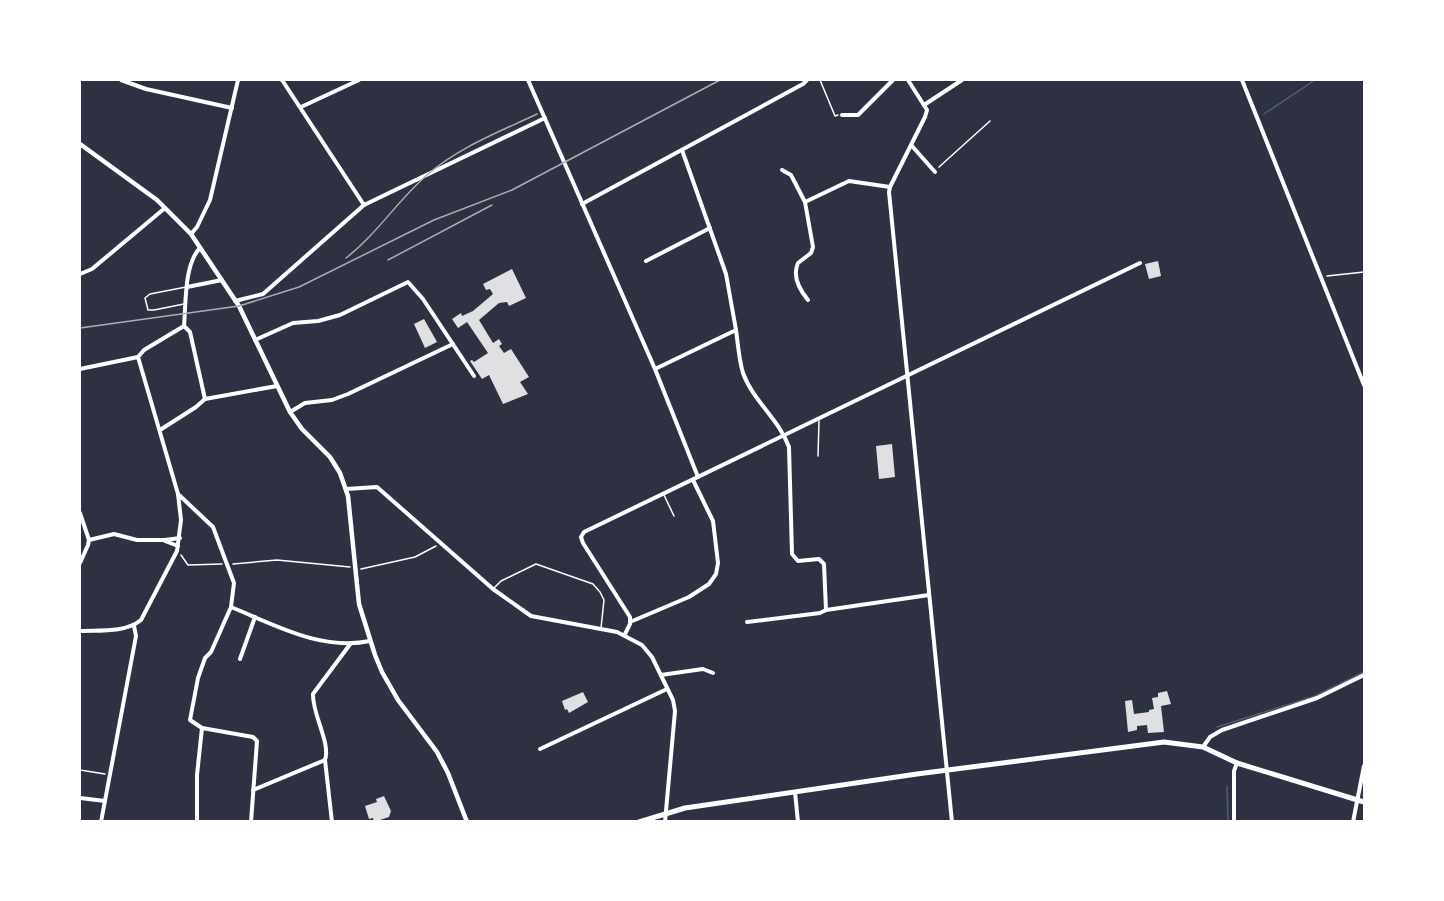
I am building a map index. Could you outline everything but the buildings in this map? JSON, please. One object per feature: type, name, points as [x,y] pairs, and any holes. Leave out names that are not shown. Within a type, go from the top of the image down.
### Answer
[{"type":"main road","points":[[639,822],[685,808],[947,770],[1164,742],[1186,743],[1203,747],[1237,763],[1365,802]]},
{"type":"street","points":[[120,80],[146,89],[232,108]]},
{"type":"street","points":[[191,234],[210,200],[238,80]]},
{"type":"street","points":[[282,80],[364,205]]},
{"type":"street","points":[[301,107],[359,80]]},
{"type":"street","points":[[528,80],[655,369],[713,521],[718,563],[716,574],[709,584],[689,597],[630,622]]},
{"type":"street","points":[[582,204],[807,80]]},
{"type":"street","points":[[842,115],[858,116],[893,80]]},
{"type":"street","points":[[908,80],[927,110],[912,146],[890,187],[952,822]]},
{"type":"street","points":[[924,105],[962,80]]},
{"type":"street","points":[[1242,80],[1365,385]]},
{"type":"street","points":[[235,300],[263,294],[364,205],[544,118]]},
{"type":"street","points":[[80,144],[166,208],[191,234],[235,300],[290,412],[302,429],[330,457],[340,473],[346,489],[352,523],[354,568],[359,604],[370,641],[382,672],[398,700],[437,752],[448,773],[467,822]]},
{"type":"street","points":[[912,146],[934,172]]},
{"type":"street","points":[[682,150],[726,274],[743,374],[785,435],[789,447],[792,554],[798,561],[819,559],[824,564],[826,610]]},
{"type":"street","points":[[782,170],[791,176],[805,202],[813,247],[811,253],[798,262],[796,275],[800,290],[808,300]]},
{"type":"street","points":[[805,202],[849,181],[890,187]]},
{"type":"street","points":[[80,274],[92,269],[166,208]]},
{"type":"street","points":[[646,261],[710,228]]},
{"type":"street","points":[[201,248],[194,256],[188,277],[184,326],[190,332],[205,399]]},
{"type":"street","points":[[625,634],[630,622],[628,613],[582,543],[581,537],[584,532],[1140,264]]},
{"type":"street","points":[[187,287],[222,280]]},
{"type":"street","points":[[255,340],[293,323],[318,321],[340,315],[408,282],[423,299],[474,376]]},
{"type":"street","points":[[80,369],[138,357],[144,350],[184,326]]},
{"type":"street","points":[[655,369],[736,330]]},
{"type":"street","points":[[290,412],[304,404],[332,400],[348,394],[453,344]]},
{"type":"street","points":[[80,631],[124,629],[134,626],[147,613],[178,548],[181,520],[178,494],[138,357]]},
{"type":"street","points":[[160,430],[205,399],[277,386]]},
{"type":"street","points":[[346,489],[377,487],[493,589],[531,616],[625,634],[649,652],[673,700],[675,721],[665,822]]},
{"type":"street","points":[[178,494],[196,508],[213,527],[234,583],[231,608],[211,652],[205,658],[190,716],[193,723],[202,728],[253,737],[257,741],[251,822]]},
{"type":"street","points":[[80,513],[88,540],[80,562]]},
{"type":"street","points":[[88,540],[114,534],[137,540],[180,538]]},
{"type":"street","points":[[165,540],[178,548]]},
{"type":"street","points":[[747,622],[820,613],[826,610],[929,595]]},
{"type":"street","points":[[231,608],[314,640],[351,643],[370,641]]},
{"type":"street","points":[[240,659],[255,617]]},
{"type":"street","points":[[101,822],[136,636],[134,626]]},
{"type":"street","points":[[332,822],[325,760],[328,753],[315,712],[313,694],[351,643]]},
{"type":"street","points":[[661,675],[703,669],[713,673]]},
{"type":"street","points":[[1203,747],[1210,737],[1222,730],[1317,698],[1365,675]]},
{"type":"street","points":[[540,749],[668,689]]},
{"type":"street","points":[[197,822],[197,775],[202,728]]},
{"type":"street","points":[[253,790],[325,760]]},
{"type":"street","points":[[1234,822],[1233,771],[1237,763]]},
{"type":"street","points":[[1353,822],[1365,766]]},
{"type":"street","points":[[795,792],[798,822]]},
{"type":"street","points":[[80,798],[105,801]]},
{"type":"lane","points":[[185,304],[154,310],[148,309],[145,298],[150,294],[187,287]]},
{"type":"lane","points":[[818,456],[819,418]]},
{"type":"lane","points":[[664,494],[674,516]]},
{"type":"lane","points":[[493,589],[501,581],[536,564],[593,584],[604,600],[601,629]]},
{"type":"path","points":[[820,80],[835,116],[842,115]]},
{"type":"path","points":[[934,172],[990,121]]},
{"type":"path","points":[[1322,277],[1365,272]]},
{"type":"path","points":[[178,548],[188,565],[277,560],[363,569],[415,557],[439,543]]},
{"type":"path","points":[[80,770],[110,775]]},
{"type":"waterway","points":[[1264,114],[1315,80]]},
{"type":"waterway","points":[[1217,727],[1315,696],[1364,672]]},
{"type":"waterway","points":[[1227,786],[1228,822]]},
{"type":"railway","points":[[80,328],[239,306],[299,287],[434,220],[512,190],[720,80]]},
{"type":"railway","points":[[346,258],[368,238],[416,185],[439,165],[480,141],[537,114]]},
{"type":"railway","points":[[388,260],[492,205]]}]
